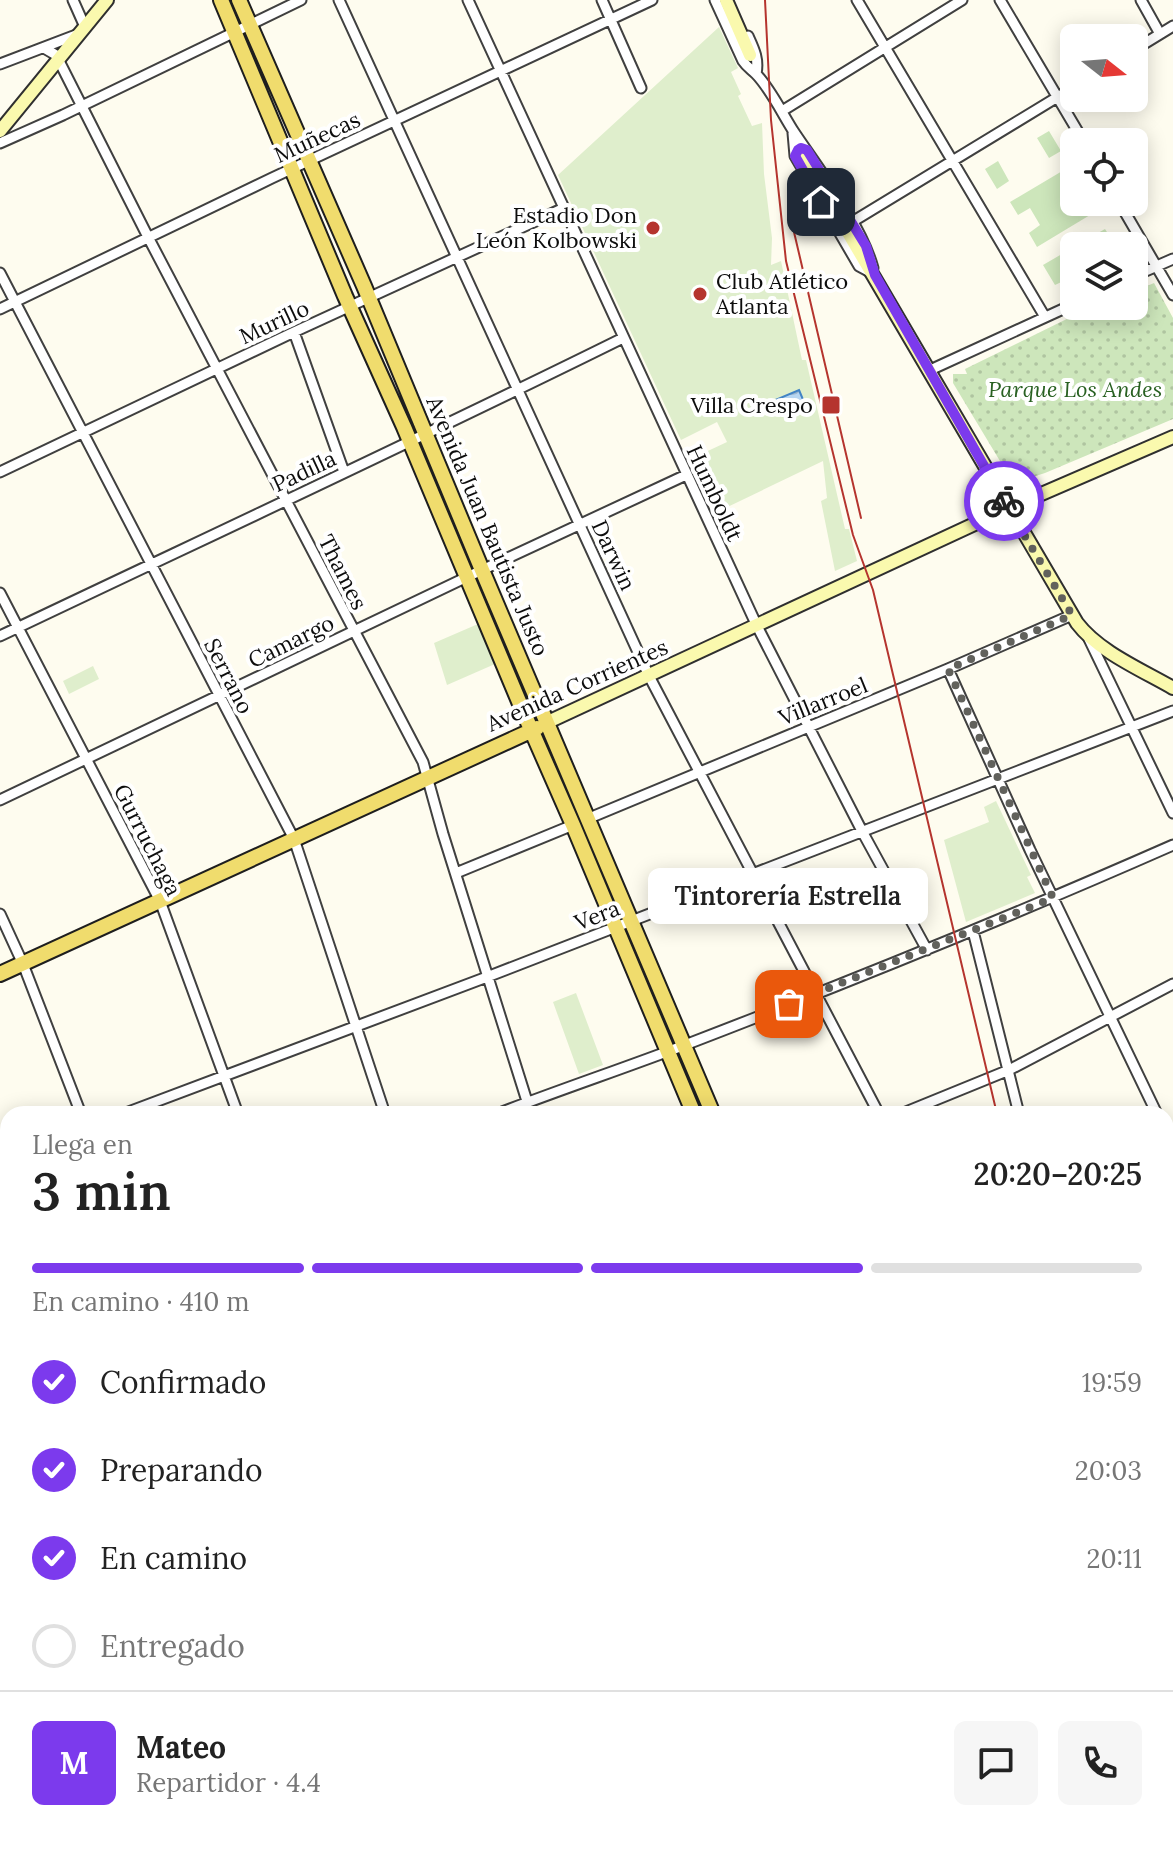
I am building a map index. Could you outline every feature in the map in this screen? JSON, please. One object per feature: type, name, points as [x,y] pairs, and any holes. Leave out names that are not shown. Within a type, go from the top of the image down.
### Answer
[{"type":"main road","points":[[0,131],[58,66],[107,0]]},
{"type":"main road","name":"Avenida Juan Bautista Justo","points":[[221,0],[531,730],[632,920],[709,1106]]},
{"type":"main road","name":"Avenida Juan Bautista Justo","points":[[239,0],[548,722],[616,927],[691,1106]]},
{"type":"main road","points":[[729,0],[750,57]]},
{"type":"main road","points":[[802,154],[1072,615],[1088,636],[1102,647],[1173,688]]},
{"type":"main road","name":"Avenida Corrientes","points":[[0,974],[1009,508],[1173,437]]},
{"type":"street","points":[[0,64],[82,30],[73,0]]},
{"type":"street","points":[[0,143],[301,0]]},
{"type":"street","name":"Darwin","points":[[339,0],[649,676],[875,1106]]},
{"type":"street","name":"Humboldt","points":[[468,0],[757,626],[927,950]]},
{"type":"street","points":[[602,0],[641,88]]},
{"type":"street","name":"Muñecas","points":[[0,309],[652,0]]},
{"type":"street","points":[[715,0],[750,57],[749,69],[756,74],[782,111],[802,154],[852,222],[868,252],[875,275]]},
{"type":"street","points":[[857,0],[1045,317]]},
{"type":"street","points":[[782,111],[962,0]]},
{"type":"street","points":[[1000,0],[1076,128]]},
{"type":"street","points":[[1141,0],[1160,34]]},
{"type":"street","points":[[1148,41],[1173,26]]},
{"type":"street","points":[[44,48],[53,51],[58,66]]},
{"type":"street","name":"Thames","points":[[58,66],[423,762],[528,1106]]},
{"type":"street","points":[[852,222],[1058,96]]},
{"type":"street","name":"Murillo","points":[[0,472],[564,208]]},
{"type":"street","points":[[1127,216],[1173,295]]},
{"type":"street","points":[[1148,270],[1173,259]]},
{"type":"street","name":"Serrano","points":[[0,273],[294,839],[382,1106]]},
{"type":"street","points":[[928,371],[1060,310]]},
{"type":"street","points":[[294,332],[344,472]]},
{"type":"street","name":"Padilla","points":[[0,636],[426,435],[623,338]]},
{"type":"street","name":"Camargo","points":[[0,800],[686,475]]},
{"type":"street","name":"Gurruchaga","points":[[0,593],[160,901],[235,1106]]},
{"type":"street","name":"Villarroel","points":[[456,873],[1072,615]]},
{"type":"street","points":[[1088,636],[1173,813]]},
{"type":"street","points":[[948,669],[1153,1106]]},
{"type":"street","name":"Vera","points":[[144,1106],[863,833],[1173,711]]},
{"type":"street","points":[[517,1106],[683,1046],[927,950],[1173,845]]},
{"type":"street","points":[[0,914],[23,964],[78,1106]]},
{"type":"street","points":[[973,931],[1017,1106]]},
{"type":"street","points":[[921,1106],[1009,1070],[1173,984]]},
{"type":"green space","name":"Club Atlético Atlanta","points":[[719,27],[738,68],[731,72],[741,94],[738,96],[752,126],[762,123],[764,174],[772,238],[771,265],[781,261],[802,360],[806,360],[845,529],[849,529],[857,561],[835,571],[821,501],[827,498],[823,461],[715,513],[692,465],[695,457],[727,442],[717,422],[681,440],[558,175]]},
{"type":"green space","points":[[1049,131],[1060,152],[1049,158],[1037,138]]},
{"type":"green space","points":[[998,161],[1009,181],[997,189],[985,169]]},
{"type":"green space","points":[[1060,172],[1060,216],[1088,216],[1037,247],[1029,233],[1040,225],[1030,208],[1018,215],[1010,202]]},
{"type":"green space","points":[[1060,255],[1060,283],[1055,285],[1043,265]]},
{"type":"green space","name":"Parque Los Andes","points":[[1154,283],[1173,318],[1173,419],[1023,480],[1009,476],[953,383],[953,374],[967,374],[965,369],[1065,320],[1148,320],[1148,286]]},
{"type":"green space","points":[[478,624],[495,664],[447,685],[434,643]]},
{"type":"green space","points":[[93,666],[99,679],[69,694],[63,681]]},
{"type":"green space","points":[[996,801],[1031,875],[1027,877],[1035,893],[966,922],[944,840],[989,822],[984,807]]},
{"type":"green space","points":[[576,993],[603,1065],[579,1074],[553,1002]]},
{"type":"water","points":[[799,390],[804,402],[779,414],[773,401]]},
{"type":"railway","points":[[765,0],[771,120],[786,261],[853,535],[873,590],[995,1106]]},
{"type":"railway","points":[[790,215],[861,518]]},
{"type":"way so far","points":[[789,1004],[1053,898],[948,669],[1072,615],[1004,501]]},
{"type":"place","name":"Estadio Don León Kolbowski","points":[[653,228]]},
{"type":"place","name":"Club Atlético Atlanta","points":[[700,294]]},
{"type":"place","name":"Villa Crespo","points":[[831,405]]},
{"type":"place","name":"Tintorería Estrella","points":[[789,1004]]},
{"type":"route","points":[[821,202],[795,156],[801,148],[807,150],[852,222],[868,252],[875,275],[1004,501]]}]
